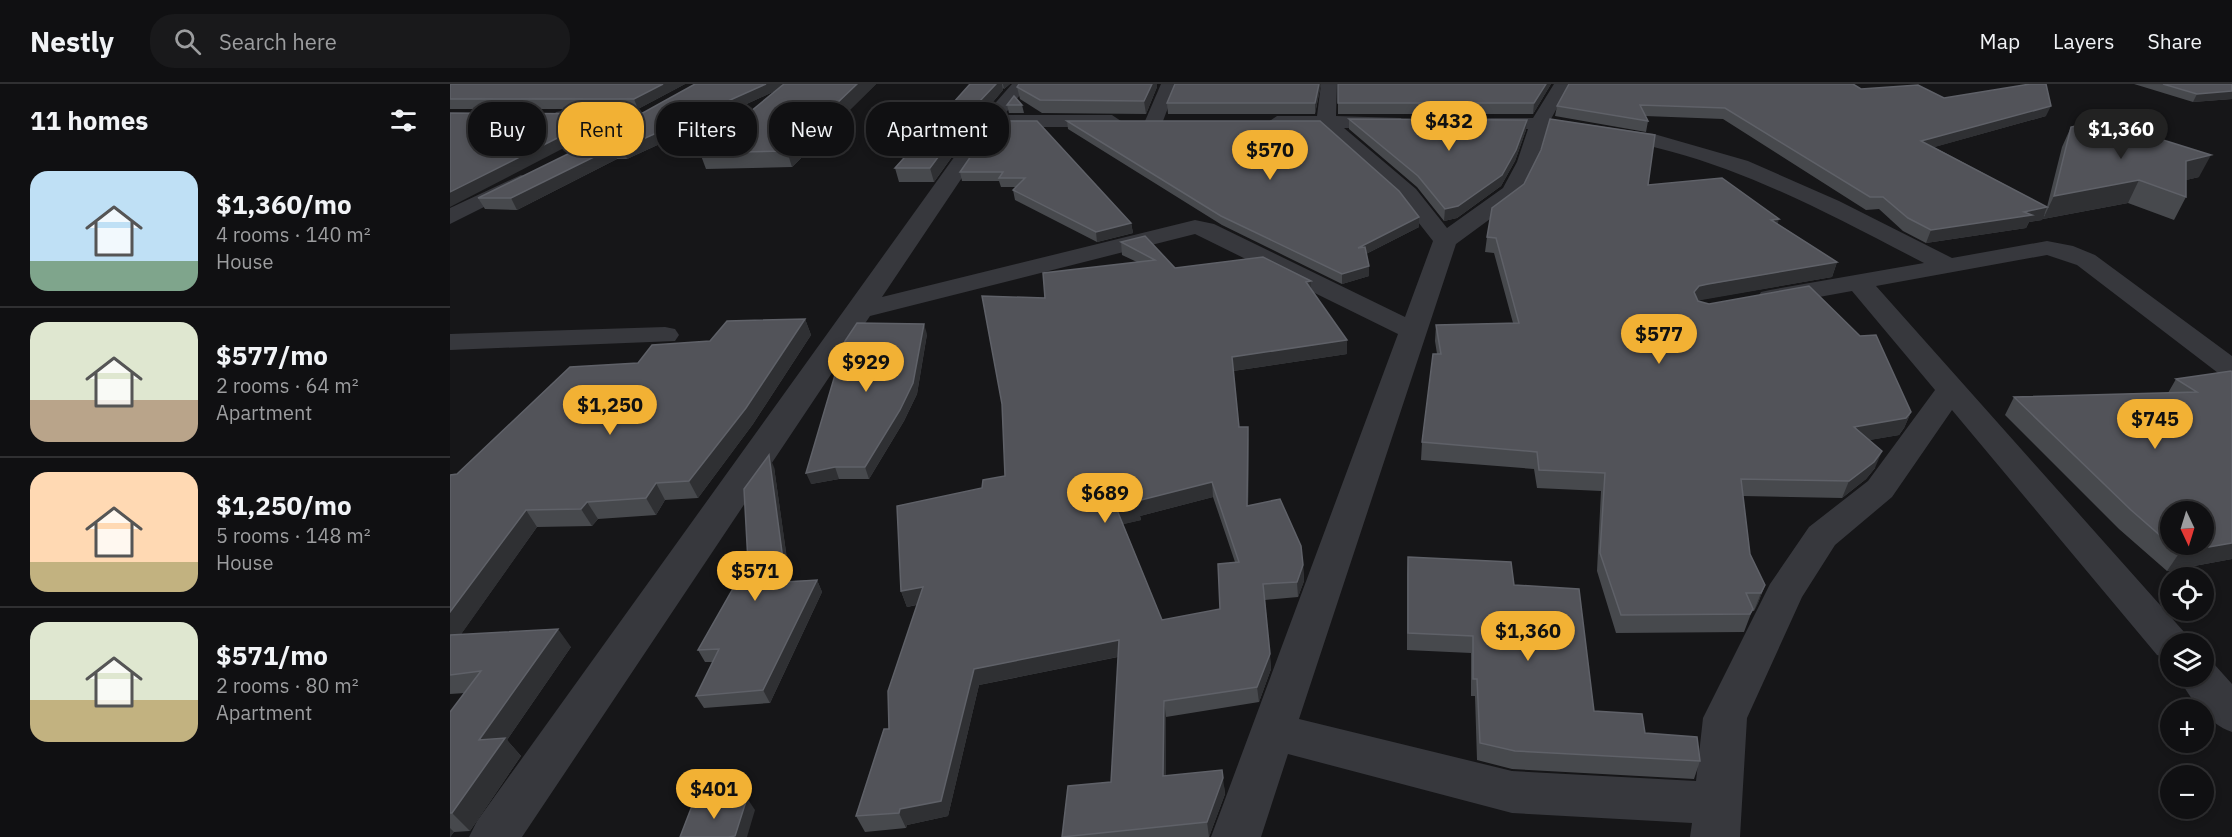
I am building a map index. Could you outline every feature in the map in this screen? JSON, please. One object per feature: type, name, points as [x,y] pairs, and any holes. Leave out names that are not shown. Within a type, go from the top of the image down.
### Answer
[{"type":"street","points":[[1006,102],[1021,84]]},
{"type":"street","points":[[1154,122],[1169,84]]},
{"type":"street","points":[[1326,122],[1329,84]]},
{"type":"street","points":[[1236,837],[1445,241],[1512,192],[1527,162],[1540,122],[1562,84]]},
{"type":"street","points":[[644,117],[656,110]]},
{"type":"street","points":[[1009,121],[1177,122]]},
{"type":"street","points":[[1257,122],[1409,122]]},
{"type":"street","points":[[1326,122],[1408,194],[1445,241]]},
{"type":"street","points":[[1468,122],[1540,122],[1611,131],[1710,155],[1773,179],[1949,266]]},
{"type":"street","points":[[494,837],[966,156]]},
{"type":"street","points":[[450,217],[541,172]]},
{"type":"street","points":[[860,310],[1195,227],[1206,229],[1413,331]]},
{"type":"street","points":[[1741,303],[2047,248],[2064,251],[2086,260],[2232,370]]},
{"type":"street","points":[[1858,282],[2162,633]]},
{"type":"street","points":[[450,342],[665,335]]},
{"type":"street","points":[[450,368],[481,342]]},
{"type":"street","points":[[1273,731],[1512,792],[1716,820],[1725,718],[1784,594],[1822,536],[1880,489],[1951,389]]},
{"type":"street","points":[[2209,687],[2232,714]]},
{"type":"building","points":[[450,84],[663,84],[634,99],[450,99]]},
{"type":"building","points":[[695,84],[766,84],[726,102],[662,102]]},
{"type":"building","points":[[784,84],[857,84],[838,102],[769,102],[769,151],[757,152],[757,106]]},
{"type":"building","points":[[970,84],[996,84],[979,102],[954,102]]},
{"type":"building","points":[[1019,84],[1152,84],[1144,101],[1040,100],[1017,87]]},
{"type":"building","points":[[1175,84],[1319,84],[1315,103],[1167,103]]},
{"type":"building","points":[[1338,84],[1546,84],[1534,103],[1338,103]]},
{"type":"building","points":[[1569,84],[1853,84],[1861,89],[1918,85],[1944,98],[2030,84],[2046,84],[2051,106],[1921,141],[2047,207],[2024,212],[2032,215],[1931,230],[1908,218],[1883,197],[1870,197],[1725,108],[1640,105],[1648,121],[1557,106]]},
{"type":"building","points":[[2163,84],[2232,84],[2232,91],[2197,94]]},
{"type":"building","points":[[1014,96],[1022,105],[1009,105]]},
{"type":"building","points":[[656,106],[656,133],[644,139],[644,112]]},
{"type":"building","points":[[450,113],[468,113],[468,156],[522,156],[450,192]]},
{"type":"building","points":[[546,114],[558,114],[558,138],[546,144]]},
{"type":"building","points":[[1349,119],[1527,120],[1516,150],[1502,175],[1458,206],[1445,209],[1418,176]]},
{"type":"building","points":[[1550,119],[1655,135],[1648,185],[1722,178],[1779,219],[1771,220],[1837,262],[1708,284],[1699,286],[1694,292],[1698,301],[1709,304],[1809,286],[1860,336],[1876,335],[1911,412],[1906,418],[1854,427],[1882,451],[1874,462],[1849,481],[1741,479],[1750,554],[1765,585],[1761,593],[1746,593],[1753,609],[1750,614],[1621,615],[1600,553],[1605,473],[1539,470],[1537,452],[1422,442],[1433,354],[1441,354],[1436,325],[1519,323],[1496,238],[1487,237],[1492,208],[1524,184],[1541,150]]},
{"type":"building","points":[[2099,120],[2211,155],[2186,161],[2186,197],[2139,180],[2054,196],[2071,127]]},
{"type":"building","points":[[1009,121],[1037,121],[1131,223],[1096,232],[1013,190],[1025,178],[999,178],[1003,172],[960,172],[971,156],[1009,156]]},
{"type":"building","points":[[1067,121],[1320,121],[1399,191],[1419,217],[1358,248],[1365,247],[1369,266],[1342,274],[1221,216]]},
{"type":"building","points":[[564,156],[596,156],[511,198],[478,198]]},
{"type":"building","points":[[906,156],[939,156],[930,168],[895,168]]},
{"type":"building","points":[[1145,236],[1175,268],[1263,257],[1311,281],[1306,282],[1347,340],[1232,357],[1239,427],[1248,427],[1247,506],[1280,499],[1301,546],[1303,565],[1297,582],[1263,584],[1270,654],[1257,687],[1164,701],[1163,776],[1222,770],[1223,778],[1207,822],[1062,837],[1068,786],[1111,782],[1119,640],[974,669],[941,801],[900,809],[899,813],[856,816],[884,729],[889,729],[888,691],[923,587],[901,591],[897,506],[982,488],[983,480],[1005,476],[1002,404],[982,296],[1045,298],[1043,273],[1155,260],[1121,242]],"holes":[[[1212,482],[1239,562],[1218,564],[1220,609],[1162,620],[1117,510],[1138,505],[1137,501]]]},
{"type":"building","points":[[805,319],[746,408],[689,481],[656,483],[646,498],[587,502],[581,509],[526,510],[450,612],[450,475],[457,474],[570,367],[638,363],[652,345],[710,341],[727,321]]},
{"type":"building","points":[[857,323],[924,324],[913,383],[900,410],[865,467],[835,467],[806,473],[845,341]]},
{"type":"building","points":[[2232,372],[2232,543],[2214,546],[2214,501],[2160,501],[2160,535],[2014,397],[2197,392],[2176,379]]},
{"type":"building","points":[[769,455],[786,582],[817,580],[763,690],[696,696],[719,649],[698,650],[748,562],[744,489]]},
{"type":"building","points":[[1408,557],[1511,562],[1514,585],[1579,589],[1594,711],[1642,714],[1645,733],[1697,737],[1700,761],[1515,751],[1480,743],[1477,679],[1473,679],[1473,636],[1408,633]]},
{"type":"building","points":[[558,629],[479,740],[505,738],[450,813],[450,712],[481,671],[450,675],[450,635]]},
{"type":"building","points":[[747,798],[735,836],[680,837],[692,806]]}]
